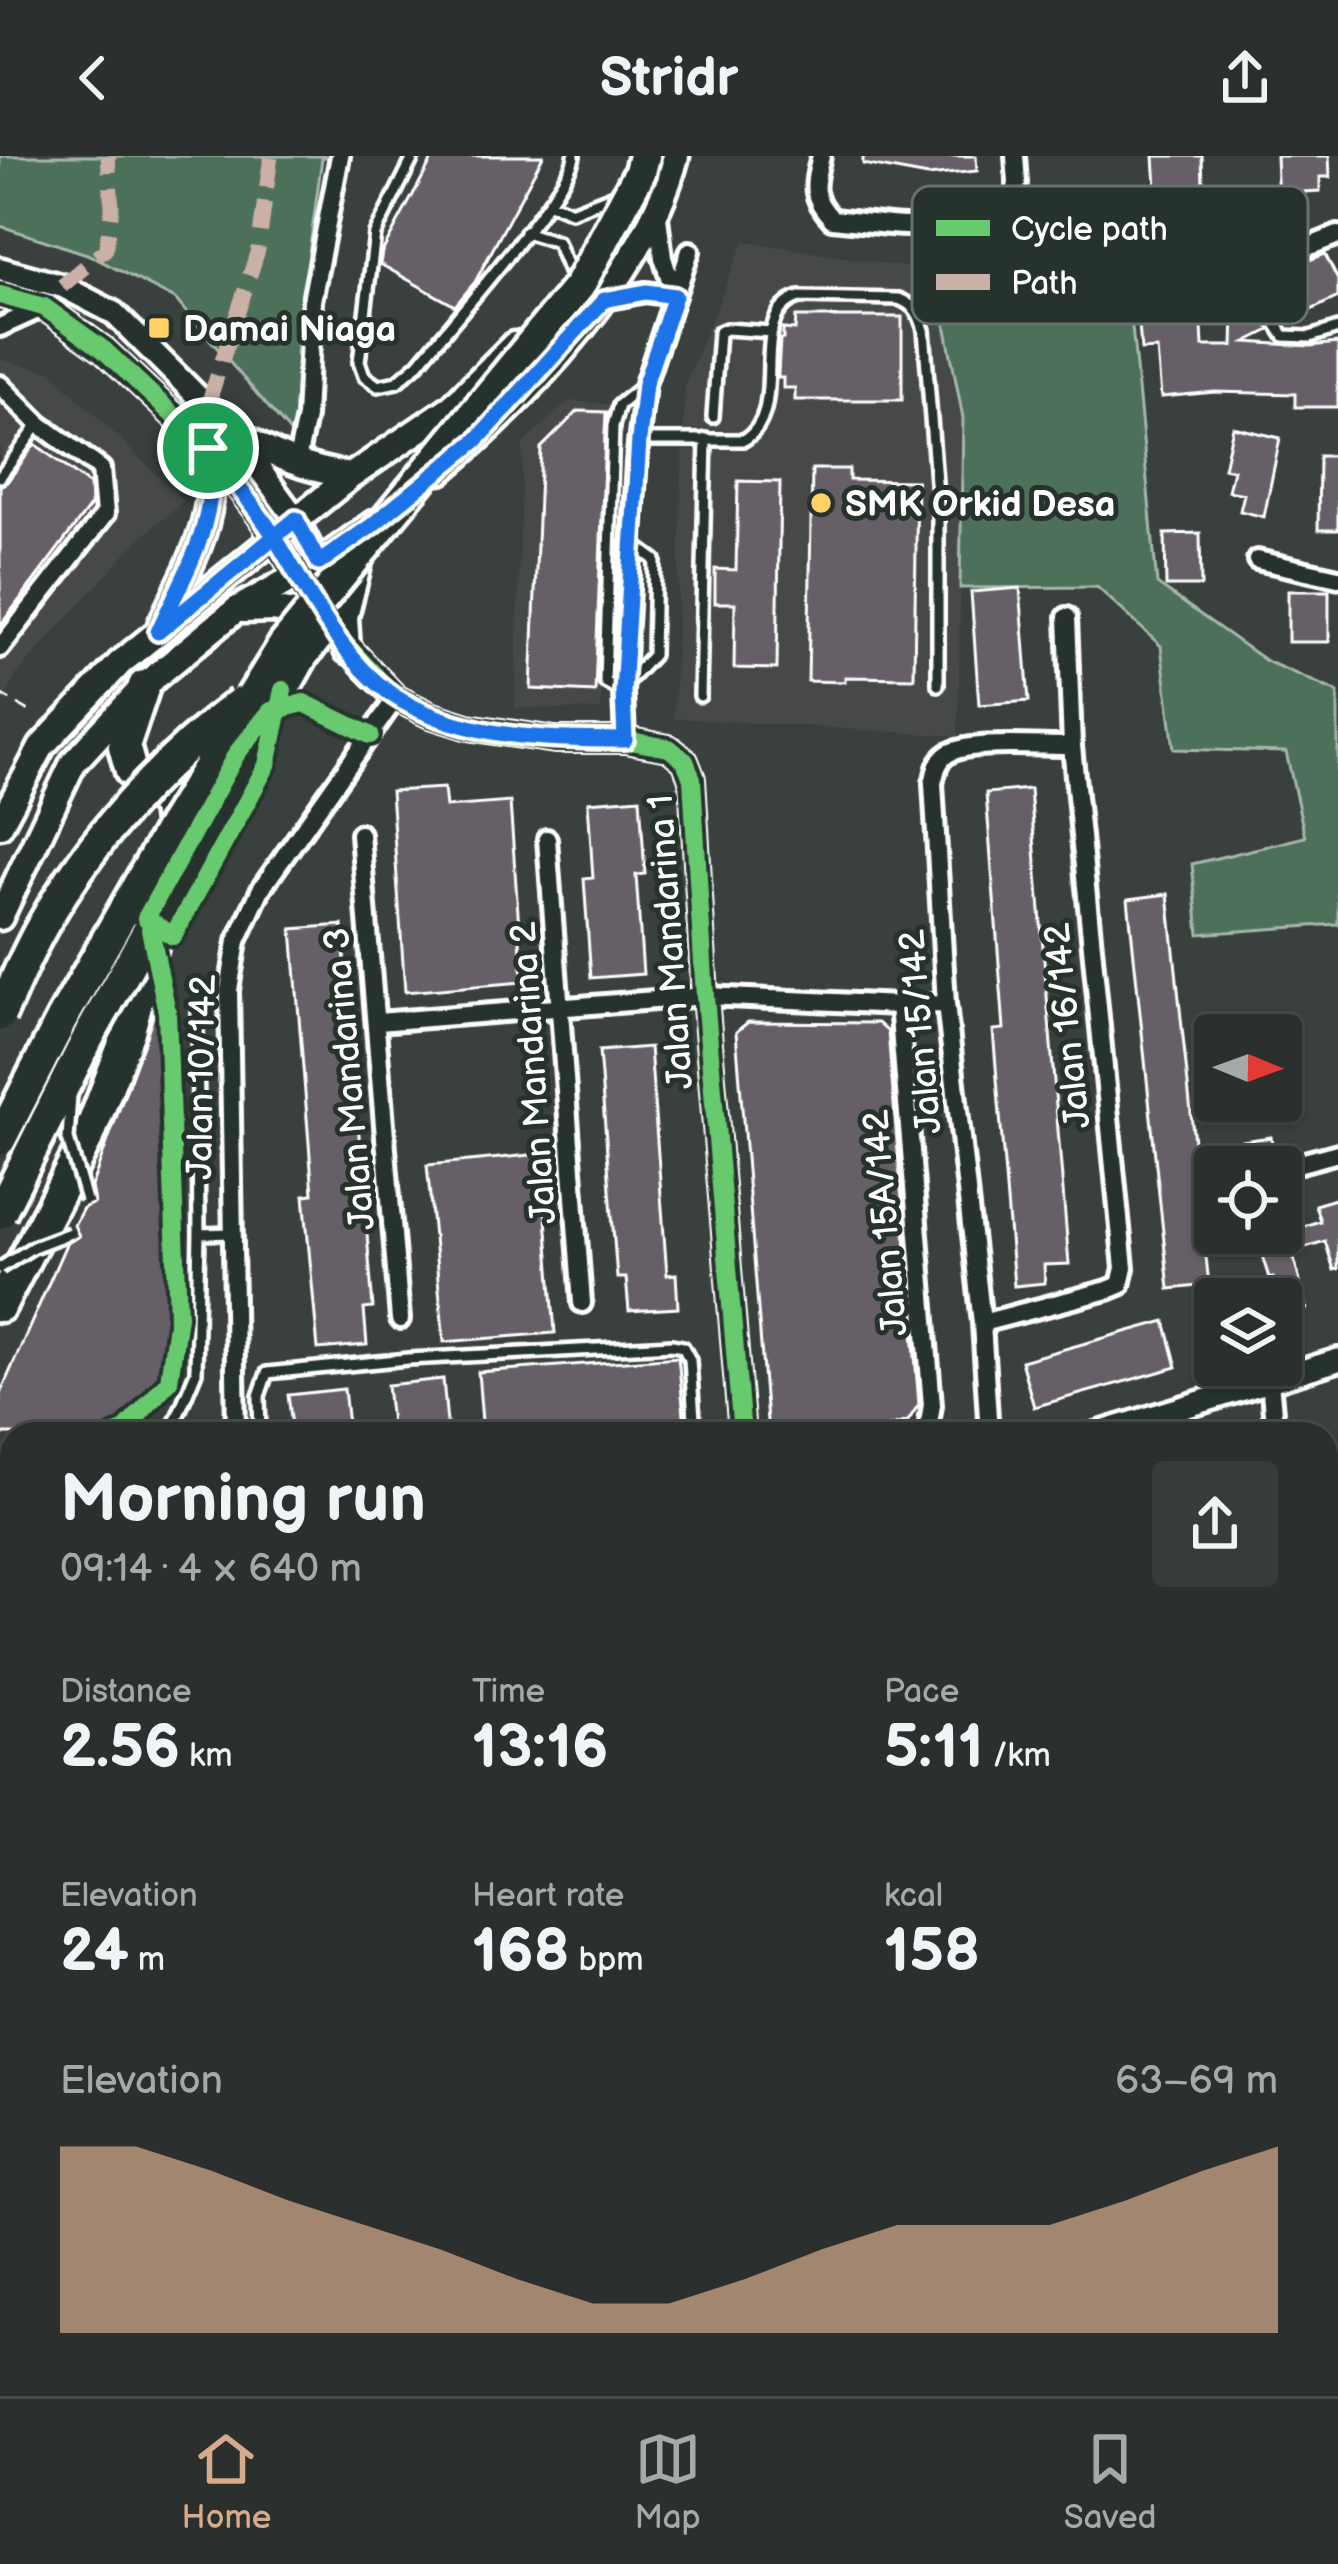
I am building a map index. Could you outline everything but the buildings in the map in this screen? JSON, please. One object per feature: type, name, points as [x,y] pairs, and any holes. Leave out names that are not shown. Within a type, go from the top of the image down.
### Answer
[{"type":"highway","points":[[0,1213],[74,1065],[302,656],[588,286],[647,175],[644,156]]},
{"type":"highway","points":[[0,1140],[158,850],[284,645],[579,286],[644,156]]},
{"type":"highway","points":[[0,1015],[44,922],[108,830],[192,739],[302,656]]},
{"type":"highway","points":[[0,1306],[89,1135],[149,964],[172,846],[168,806],[131,771],[124,746],[144,686]]},
{"type":"main road","points":[[1,821],[42,746],[120,663],[351,476],[452,407],[545,312],[596,240],[644,156]]},
{"type":"main road","points":[[0,917],[73,763],[144,686],[236,610],[319,563],[477,440],[629,266],[676,156]]},
{"type":"main road","points":[[230,429],[270,455],[351,476]]},
{"type":"main road","points":[[158,632],[211,509],[208,448]]},
{"type":"main road","points":[[347,650],[346,617],[370,527]]},
{"type":"main road","points":[[236,610],[274,609],[323,620]]},
{"type":"street","points":[[296,465],[307,417],[312,301],[340,156]]},
{"type":"street","points":[[821,156],[814,183],[818,204],[832,218],[912,226]]},
{"type":"street","points":[[1015,156],[1017,186]]},
{"type":"street","points":[[657,205],[663,258],[675,296]]},
{"type":"street","points":[[1308,247],[1338,235]]},
{"type":"street","points":[[625,740],[624,688],[645,384],[690,251]]},
{"type":"street","name":"Jalan Mandarina 1","points":[[0,269],[62,286],[114,313],[230,429],[296,519],[319,563],[347,650]]},
{"type":"street","points":[[604,300],[646,292],[675,296]]},
{"type":"street","points":[[0,295],[44,307]]},
{"type":"street","points":[[0,328],[44,307]]},
{"type":"street","name":"Jalan Mandarina 1","points":[[44,307],[104,350],[208,448],[274,536],[323,620],[396,698],[468,728],[555,740],[625,740],[668,748],[685,761],[692,779],[741,1422]]},
{"type":"street","points":[[0,385],[39,424],[101,469],[105,514],[0,648]]},
{"type":"street","points":[[1257,560],[1338,578]]},
{"type":"street","name":"Jalan 16/142","points":[[982,1322],[1108,1290],[1120,1285],[1124,1268],[1072,746],[1067,617]]},
{"type":"street","name":"Jalan 10/142","points":[[236,1422],[229,990],[237,941],[261,889],[396,698]]},
{"type":"street","name":"Jalan 15/142","points":[[988,1422],[982,1322],[946,1004],[934,783],[938,763],[948,752],[1072,746]]},
{"type":"street","name":"Jalan Mandarina 3","points":[[360,834],[400,1319]]},
{"type":"street","name":"Jalan Mandarina 2","points":[[548,839],[582,1303]]},
{"type":"street","points":[[705,996],[946,1004]]},
{"type":"street","name":"Jalan Mandarina 1","points":[[378,1022],[705,996]]},
{"type":"street","name":"Jalan 15A/142","points":[[899,1006],[932,1406],[929,1422]]},
{"type":"street","points":[[1302,1164],[1338,1153]]},
{"type":"street","points":[[1302,1371],[1338,1360]]},
{"type":"street","points":[[1135,1422],[1254,1386]]},
{"type":"street","points":[[1270,1386],[1274,1422]]},
{"type":"lane","points":[[414,156],[375,234],[359,362],[364,376],[378,386],[397,382],[418,364],[550,203],[572,171],[574,156]]},
{"type":"lane","points":[[550,203],[572,212],[620,193]]},
{"type":"lane","points":[[525,232],[557,242],[571,277]]},
{"type":"lane","points":[[639,440],[744,440],[756,432],[765,413],[778,309],[799,297],[899,299],[912,307]]},
{"type":"lane","points":[[922,324],[938,507],[938,685]]},
{"type":"lane","points":[[1276,324],[1284,336],[1310,337],[1338,328]]},
{"type":"lane","points":[[713,417],[719,332],[772,332]]},
{"type":"lane","points":[[633,544],[655,560],[653,656],[624,688],[605,682],[613,425],[619,405],[645,384]]},
{"type":"lane","points":[[0,477],[39,424]]},
{"type":"lane","points":[[700,696],[706,439]]},
{"type":"lane","points":[[175,1422],[196,1372],[200,1234],[197,1008]]},
{"type":"lane","points":[[74,1065],[68,1139],[86,1201]]},
{"type":"lane","points":[[0,1268],[33,1247],[70,1233]]},
{"type":"lane","points":[[200,1234],[233,1233]]},
{"type":"lane","points":[[260,1422],[259,1396],[267,1373],[408,1359],[673,1345],[682,1346],[690,1360],[694,1422]]},
{"type":"path","points":[[0,694],[58,728]]},
{"type":"shaded area","name":"SMK Orkid Desa","points":[[744,241],[912,268],[912,324],[945,324],[963,418],[958,736],[674,718],[685,384]]},
{"type":"shaded area","points":[[0,359],[51,372],[184,501],[139,539],[16,675],[0,710]]},
{"type":"shaded area","points":[[569,401],[610,404],[601,710],[515,708],[523,444]]},
{"type":"green space","points":[[0,156],[328,156],[322,158],[303,299],[296,439],[175,299],[87,254],[0,226]]},
{"type":"green space","points":[[945,324],[1132,324],[1157,584],[1266,661],[1338,692],[1338,924],[1199,934],[1192,864],[1305,837],[1286,752],[1174,749],[1161,646],[1097,587],[960,588],[963,418]]},
{"type":"marked path","points":[[62,286],[106,249],[112,207],[108,156]]},
{"type":"marked path","points":[[208,404],[258,250],[271,156]]},
{"type":"cycle path","points":[[0,295],[44,307],[104,350],[208,448],[260,516],[329,627],[396,698],[468,727],[555,740],[625,740],[669,748],[685,761],[692,779],[741,1422]]},
{"type":"cycle path","points":[[283,690],[267,765],[173,936],[146,918],[237,753],[271,711],[304,703],[370,735]]},
{"type":"cycle path","points":[[132,1422],[169,1381],[178,1316],[167,1012],[150,929]]},
{"type":"place","name":"Damai Niaga","points":[[159,328]]},
{"type":"place","name":"SMK Orkid Desa","points":[[821,503]]},
{"type":"route","points":[[208,448],[211,509],[158,632],[274,536],[296,519],[319,563],[370,527],[477,440],[604,300],[646,292],[675,296],[645,384],[636,462],[623,692],[625,740],[555,740],[468,728],[396,698],[323,620],[274,536],[208,448]]}]
